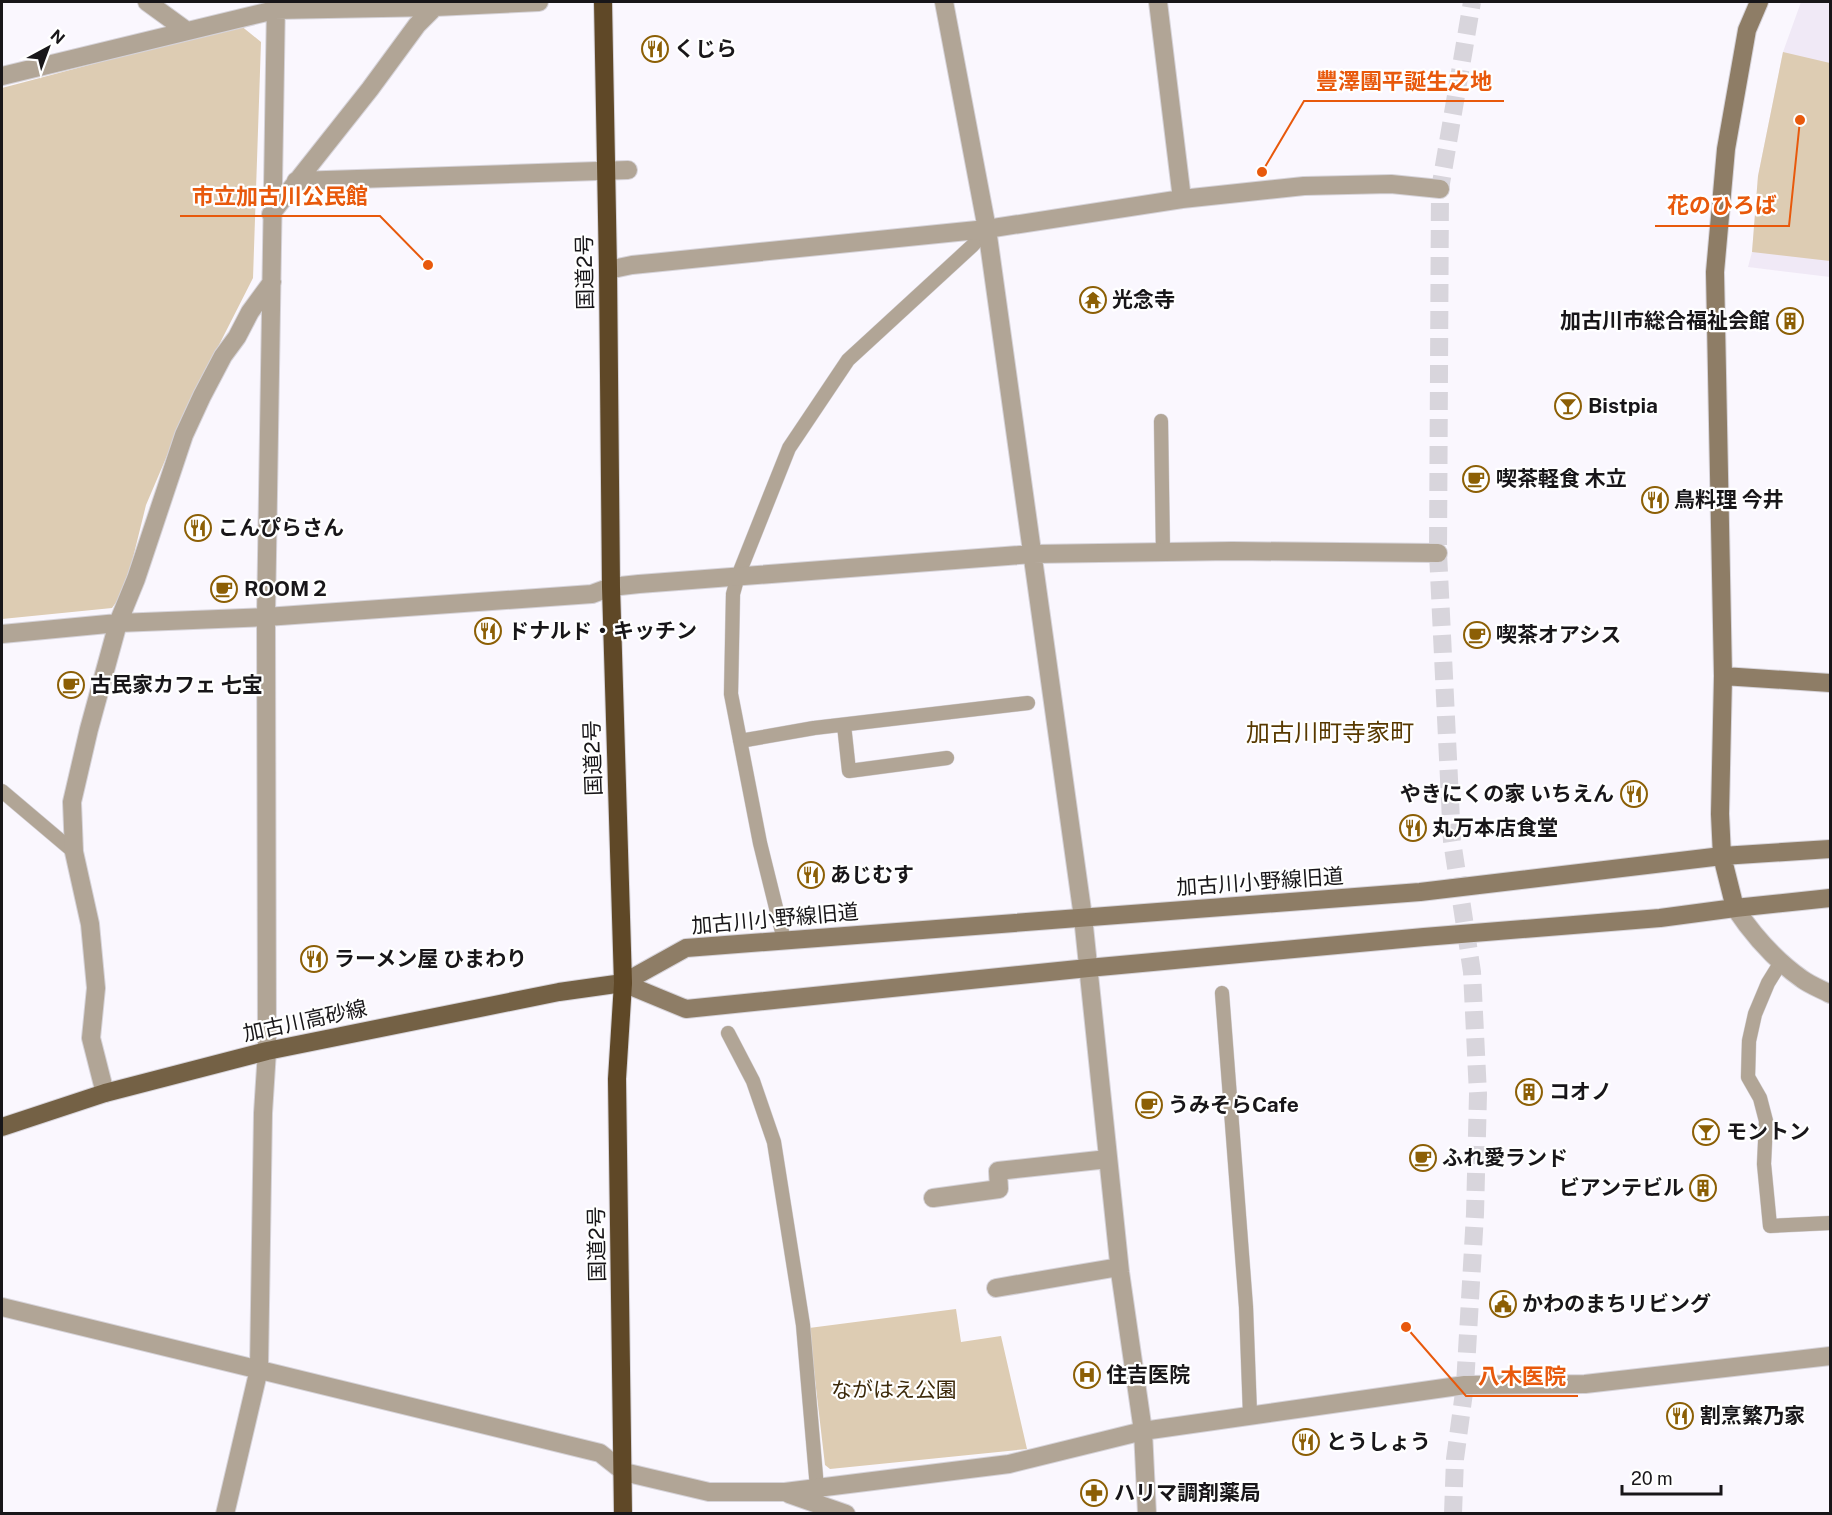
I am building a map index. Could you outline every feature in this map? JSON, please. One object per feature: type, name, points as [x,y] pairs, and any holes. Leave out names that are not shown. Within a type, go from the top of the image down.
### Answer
[{"type":"highway","name":"国道2号","points":[[603,2],[610,587],[623,983],[617,1079],[623,1514]]},
{"type":"main road","name":"加古川高砂線","points":[[2,1127],[105,1093],[267,1051],[559,992],[623,983]]},
{"type":"street","points":[[147,2],[187,31]]},
{"type":"street","points":[[2,76],[187,31],[275,6],[539,2]]},
{"type":"street","points":[[944,2],[987,229],[1083,917],[1119,1267],[1143,1431],[1147,1514]]},
{"type":"street","points":[[1158,2],[1182,199]]},
{"type":"street","points":[[1759,2],[1747,30],[1726,149],[1715,272],[1723,676],[1720,814],[1722,856],[1735,908],[1764,946],[1803,980],[1830,994]]},
{"type":"street","points":[[272,214],[417,25],[438,4]]},
{"type":"street","points":[[225,1514],[259,1369],[263,1113],[267,1051],[266,617],[275,6]]},
{"type":"street","points":[[296,181],[628,170]]},
{"type":"street","points":[[608,270],[632,265],[987,229],[1182,199],[1304,186],[1391,184],[1440,189]]},
{"type":"street","points":[[105,1093],[91,1038],[96,988],[90,924],[74,852],[72,802],[118,623],[184,435],[223,356],[272,282]]},
{"type":"street","points":[[2,634],[118,623],[266,617],[592,594],[610,587],[1033,554],[1243,551],[1438,553]]},
{"type":"street","points":[[1723,676],[1830,683]]},
{"type":"street","name":"加古川小野線旧道","points":[[623,983],[686,948],[1419,892],[1722,856],[1830,849]]},
{"type":"street","points":[[623,983],[686,1009],[1424,936],[1660,918],[1830,898]]},
{"type":"street","points":[[933,1198],[999,1189],[998,1171],[1108,1159]]},
{"type":"street","points":[[996,1288],[1119,1267]]},
{"type":"street","points":[[2,1307],[600,1453],[624,1472],[709,1492],[784,1492],[1009,1464],[1143,1431],[1465,1384],[1585,1384],[1830,1356]]},
{"type":"street","points":[[784,1492],[846,1514]]},
{"type":"lane","points":[[784,940],[760,843],[731,694],[734,594],[738,576],[789,448],[848,360],[972,246],[987,229]]},
{"type":"lane","points":[[1161,421],[1163,553]]},
{"type":"lane","points":[[741,741],[814,728],[1028,703]]},
{"type":"lane","points":[[843,725],[849,771],[947,758]]},
{"type":"lane","points":[[2,792],[74,852]]},
{"type":"lane","points":[[1780,962],[1755,1014],[1749,1041],[1748,1077],[1760,1098],[1766,1121],[1764,1164],[1770,1226],[1830,1223]]},
{"type":"lane","points":[[1222,993],[1246,1307],[1250,1414]]},
{"type":"lane","points":[[728,1033],[753,1081],[774,1142],[803,1325],[817,1488]]},
{"type":"shaded area","points":[[1801,2],[1830,2],[1830,277],[1748,267],[1752,252],[1758,176],[1783,52]]},
{"type":"green space","points":[[240,25],[261,42],[253,278],[189,404],[146,505],[125,590],[112,608],[2,619],[2,88]]},
{"type":"green space","points":[[1783,52],[1830,63],[1830,261],[1752,252],[1758,176]]},
{"type":"green space","name":"ながはえ公園","points":[[956,1309],[961,1342],[1001,1336],[1027,1449],[830,1469],[825,1465],[809,1328]]},
{"type":"tunnel","points":[[1453,1514],[1455,1459],[1465,1385],[1475,1214],[1478,1094],[1472,972],[1452,841],[1438,553],[1440,189],[1472,2]]},
{"type":"place","name":"くじら","points":[[655,49]]},
{"type":"place","name":"花のひろば","points":[[1800,120]]},
{"type":"place","name":"豐澤團平誕生之地","points":[[1262,172]]},
{"type":"place","name":"市立加古川公民館","points":[[428,265]]},
{"type":"place","name":"光念寺","points":[[1093,300]]},
{"type":"place","name":"加古川市総合福祉会館","points":[[1790,321]]},
{"type":"place","name":"Bistpia","points":[[1568,406]]},
{"type":"place","name":"喫茶軽食 木立","points":[[1476,479]]},
{"type":"place","name":"鳥料理 今井","points":[[1655,500]]},
{"type":"place","name":"こんぴらさん","points":[[198,528]]},
{"type":"place","name":"ROOM２","points":[[224,589]]},
{"type":"place","name":"ドナルド・キッチン","points":[[488,631]]},
{"type":"place","name":"喫茶オアシス","points":[[1477,635]]},
{"type":"place","name":"古民家カフェ 七宝","points":[[71,685]]},
{"type":"place","name":"やきにくの家 いちえん","points":[[1634,794]]},
{"type":"place","name":"丸万本店食堂","points":[[1413,828]]},
{"type":"place","name":"あじむす","points":[[811,875]]},
{"type":"place","name":"ラーメン屋 ひまわり","points":[[314,959]]},
{"type":"place","name":"コオノ","points":[[1529,1092]]},
{"type":"place","name":"うみそらCafe","points":[[1149,1105]]},
{"type":"place","name":"モントン","points":[[1706,1132]]},
{"type":"place","name":"ふれ愛ランド","points":[[1423,1158]]},
{"type":"place","name":"ビアンテビル","points":[[1703,1188]]},
{"type":"place","name":"かわのまちリビング","points":[[1503,1304]]},
{"type":"place","name":"八木医院","points":[[1406,1327]]},
{"type":"place","name":"住吉医院","points":[[1087,1375]]},
{"type":"place","name":"割烹繁乃家","points":[[1680,1416]]},
{"type":"place","name":"とうしょう","points":[[1306,1442]]},
{"type":"place","name":"ハリマ調剤薬局","points":[[1094,1493]]},
{"type":"district","name":"加古川町寺家町","points":[[1330,733]]}]
